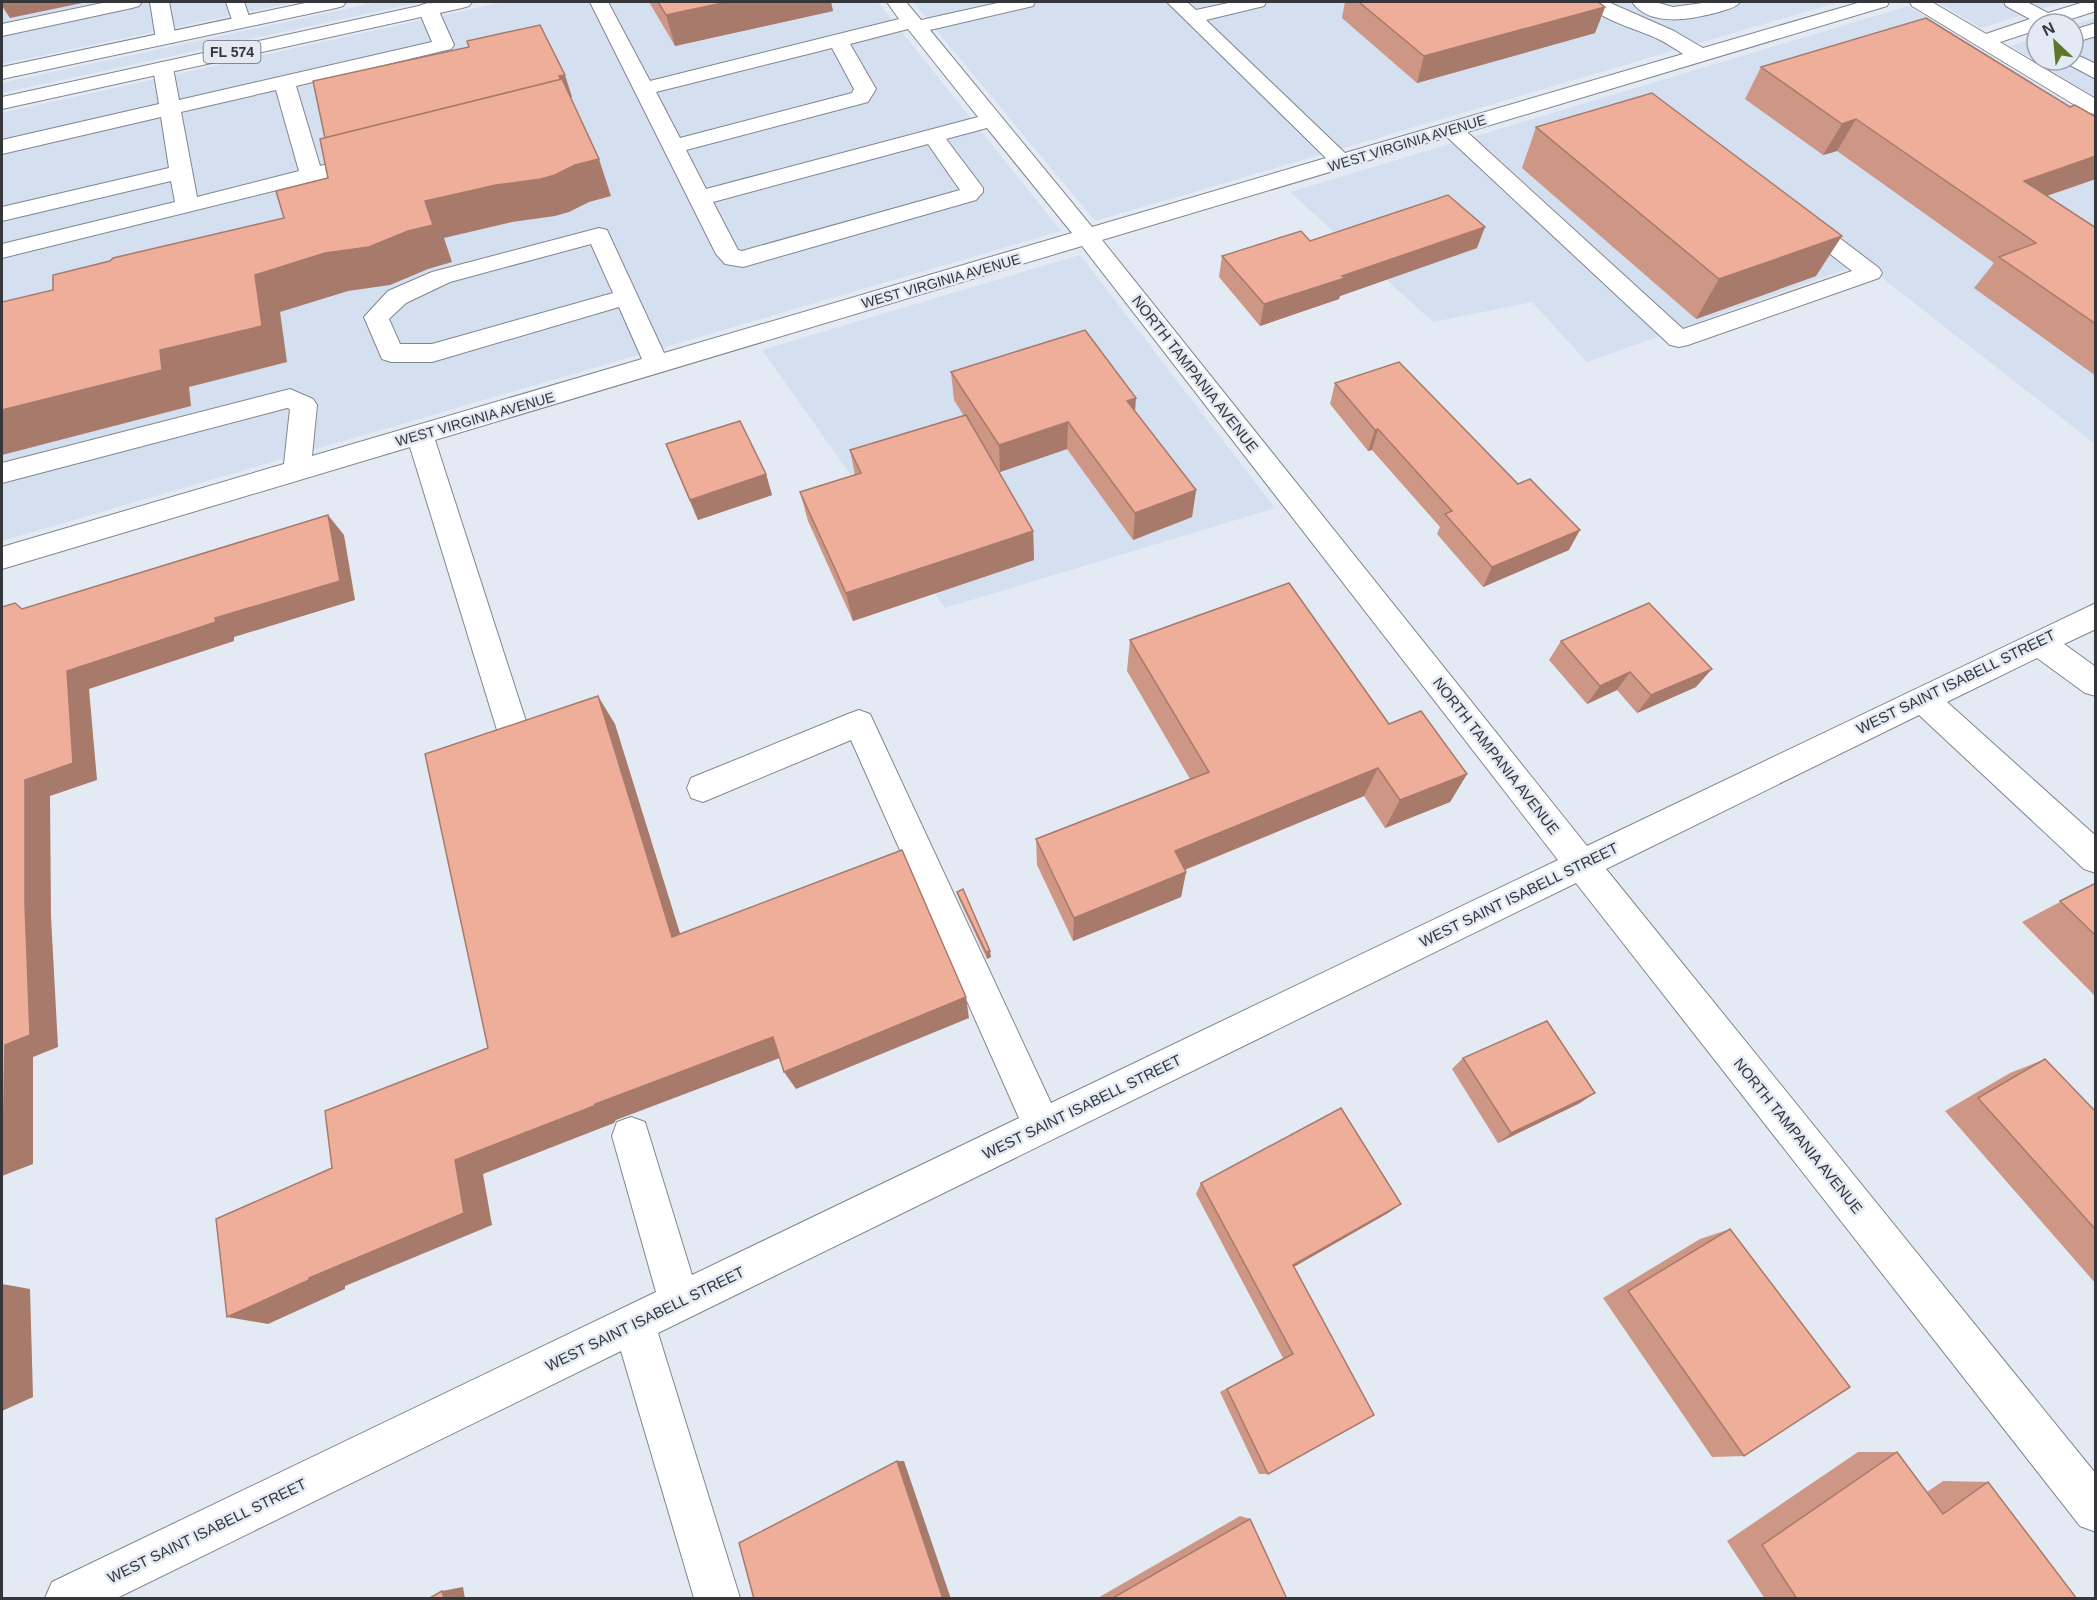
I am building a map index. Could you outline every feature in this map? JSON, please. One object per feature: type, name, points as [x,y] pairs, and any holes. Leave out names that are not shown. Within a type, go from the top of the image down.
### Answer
[{"type":"street","points":[[2,30],[38,17],[132,2]]},
{"type":"street","points":[[159,2],[166,39]]},
{"type":"street","points":[[235,2],[241,22]]},
{"type":"street","name":"FL 574","points":[[2,73],[336,2]]},
{"type":"street","name":"FL 574","points":[[2,103],[462,2]]},
{"type":"street","points":[[599,2],[728,254],[733,259],[743,259],[968,195],[972,188],[933,136]]},
{"type":"street","points":[[644,88],[838,40],[908,17],[1026,2]]},
{"type":"street","points":[[1176,2],[1342,162]]},
{"type":"street","points":[[1192,17],[1257,2]]},
{"type":"street","points":[[1596,2],[1609,11],[1667,35],[1700,55]]},
{"type":"street","points":[[1642,2],[1655,9],[1676,14],[1730,2]]},
{"type":"street","name":"WEST VIRGINIA AVENUE","points":[[2,558],[1451,129],[1629,87],[1700,55],[1880,2]]},
{"type":"street","points":[[1920,2],[2096,108]]},
{"type":"street","points":[[2013,2],[2031,12]]},
{"type":"street","points":[[2071,12],[2096,4]]},
{"type":"street","points":[[2,147],[444,45],[428,9]]},
{"type":"street","name":"NORTH TAMPANIA AVENUE","points":[[908,17],[1088,238],[1582,865],[2096,1510]]},
{"type":"street","points":[[1984,41],[2025,27]]},
{"type":"street","points":[[674,147],[860,98],[865,89],[838,40]]},
{"type":"street","points":[[163,68],[187,206]]},
{"type":"street","points":[[284,82],[311,175]]},
{"type":"street","points":[[700,198],[992,120]]},
{"type":"street","points":[[1451,129],[1679,339],[1870,273],[1786,208]]},
{"type":"street","points":[[2,251],[392,155]]},
{"type":"street","points":[[2,214],[181,172]]},
{"type":"street","points":[[627,297],[432,353],[391,353],[376,317],[397,297],[441,277],[599,235],[627,297],[657,365]]},
{"type":"street","points":[[2,473],[290,398],[304,405],[297,471]]},
{"type":"street","points":[[420,435],[517,743]]},
{"type":"street","name":"WEST SAINT ISABELL STREET","points":[[68,1599],[2096,615]]},
{"type":"street","points":[[2038,643],[2096,684]]},
{"type":"street","points":[[1923,699],[2096,858]]},
{"type":"street","points":[[703,788],[859,723],[1042,1126]]},
{"type":"street","points":[[631,1136],[679,1302]]},
{"type":"street","points":[[634,1324],[717,1599]]},
{"type":"shaded area","points":[[2,2],[295,2],[2,64]]},
{"type":"shaded area","points":[[378,2],[421,2],[2,93],[2,83]]},
{"type":"shaded area","points":[[503,2],[878,2],[1061,231],[2,541],[2,113]]},
{"type":"shaded area","points":[[913,2],[1839,2],[1095,221]]},
{"type":"shaded area","points":[[1937,2],[2063,2],[2025,12],[2025,14],[1981,28]]},
{"type":"shaded area","points":[[1908,6],[2095,120],[2095,444],[1863,263],[1587,362],[1532,302],[1433,322],[1290,192]]},
{"type":"shaded area","points":[[2095,18],[2095,97],[2054,72],[2085,72],[2085,21]]},
{"type":"shaded area","points":[[2025,41],[2025,54],[2011,46]]},
{"type":"shaded area","points":[[1080,255],[1275,508],[945,608],[762,350]]},
{"type":"building","points":[[658,2],[727,2],[666,15]]},
{"type":"building","points":[[1359,2],[1598,2],[1605,7],[1424,56]]},
{"type":"building","points":[[1926,18],[2070,107],[2075,105],[2096,117],[2096,156],[2024,181],[2096,228],[2096,324],[1999,257],[2036,243],[1856,119],[1842,124],[1761,67]]},
{"type":"building","points":[[540,25],[565,75],[559,76],[561,80],[325,138],[313,81],[469,47],[467,41]]},
{"type":"building","points":[[562,79],[599,159],[575,165],[541,179],[496,185],[425,201],[433,225],[408,231],[369,247],[325,253],[255,275],[262,326],[160,350],[162,370],[2,410],[2,302],[53,290],[53,275],[110,261],[113,258],[284,218],[276,191],[328,178],[320,139]]},
{"type":"building","points":[[1652,93],[1842,236],[1719,279],[1536,127]]},
{"type":"building","points":[[1448,195],[1485,227],[1342,276],[1345,278],[1264,304],[1222,256],[1301,231],[1310,241]]},
{"type":"building","points":[[1085,330],[1136,398],[1127,401],[1196,490],[1135,513],[1068,422],[999,445],[951,372]]},
{"type":"building","points":[[1399,362],[1518,484],[1530,479],[1580,530],[1492,567],[1445,514],[1452,511],[1378,429],[1375,430],[1335,383]]},
{"type":"building","points":[[966,415],[1033,531],[846,593],[800,492],[861,473],[850,450]]},
{"type":"building","points":[[740,421],[766,474],[690,500],[666,444]]},
{"type":"building","points":[[328,515],[340,581],[215,618],[216,622],[67,671],[73,763],[25,780],[25,903],[30,1035],[5,1045],[2,1156],[2,607],[15,603],[22,609]]},
{"type":"building","points":[[1289,583],[1389,724],[1421,711],[1467,774],[1400,800],[1378,768],[1175,851],[1186,872],[1074,918],[1036,839],[1209,772],[1130,640]]},
{"type":"building","points":[[1649,603],[1712,669],[1651,695],[1630,672],[1600,686],[1561,641]]},
{"type":"building","points":[[598,696],[672,937],[902,850],[966,997],[784,1072],[773,1037],[455,1160],[464,1213],[309,1278],[309,1280],[227,1317],[216,1219],[332,1168],[325,1111],[488,1048],[425,754]]},
{"type":"building","points":[[2096,883],[2096,936],[2060,901]]},
{"type":"building","points":[[963,889],[990,951],[986,952],[957,892]]},
{"type":"building","points":[[1547,1021],[1595,1093],[1511,1133],[1463,1058]]},
{"type":"building","points":[[2045,1059],[2096,1112],[2096,1230],[1978,1098]]},
{"type":"building","points":[[1341,1108],[1401,1204],[1293,1265],[1374,1415],[1268,1474],[1227,1389],[1293,1354],[1201,1183]]},
{"type":"building","points":[[1730,1229],[1850,1387],[1744,1456],[1628,1291]]},
{"type":"building","points":[[1897,1452],[1943,1514],[1988,1482],[2077,1599],[1797,1599],[1762,1545]]},
{"type":"building","points":[[897,1461],[943,1599],[754,1599],[739,1543]]},
{"type":"building","points":[[1250,1519],[1287,1599],[1111,1599]]},
{"type":"building","points":[[442,1591],[444,1599],[428,1599]]}]
